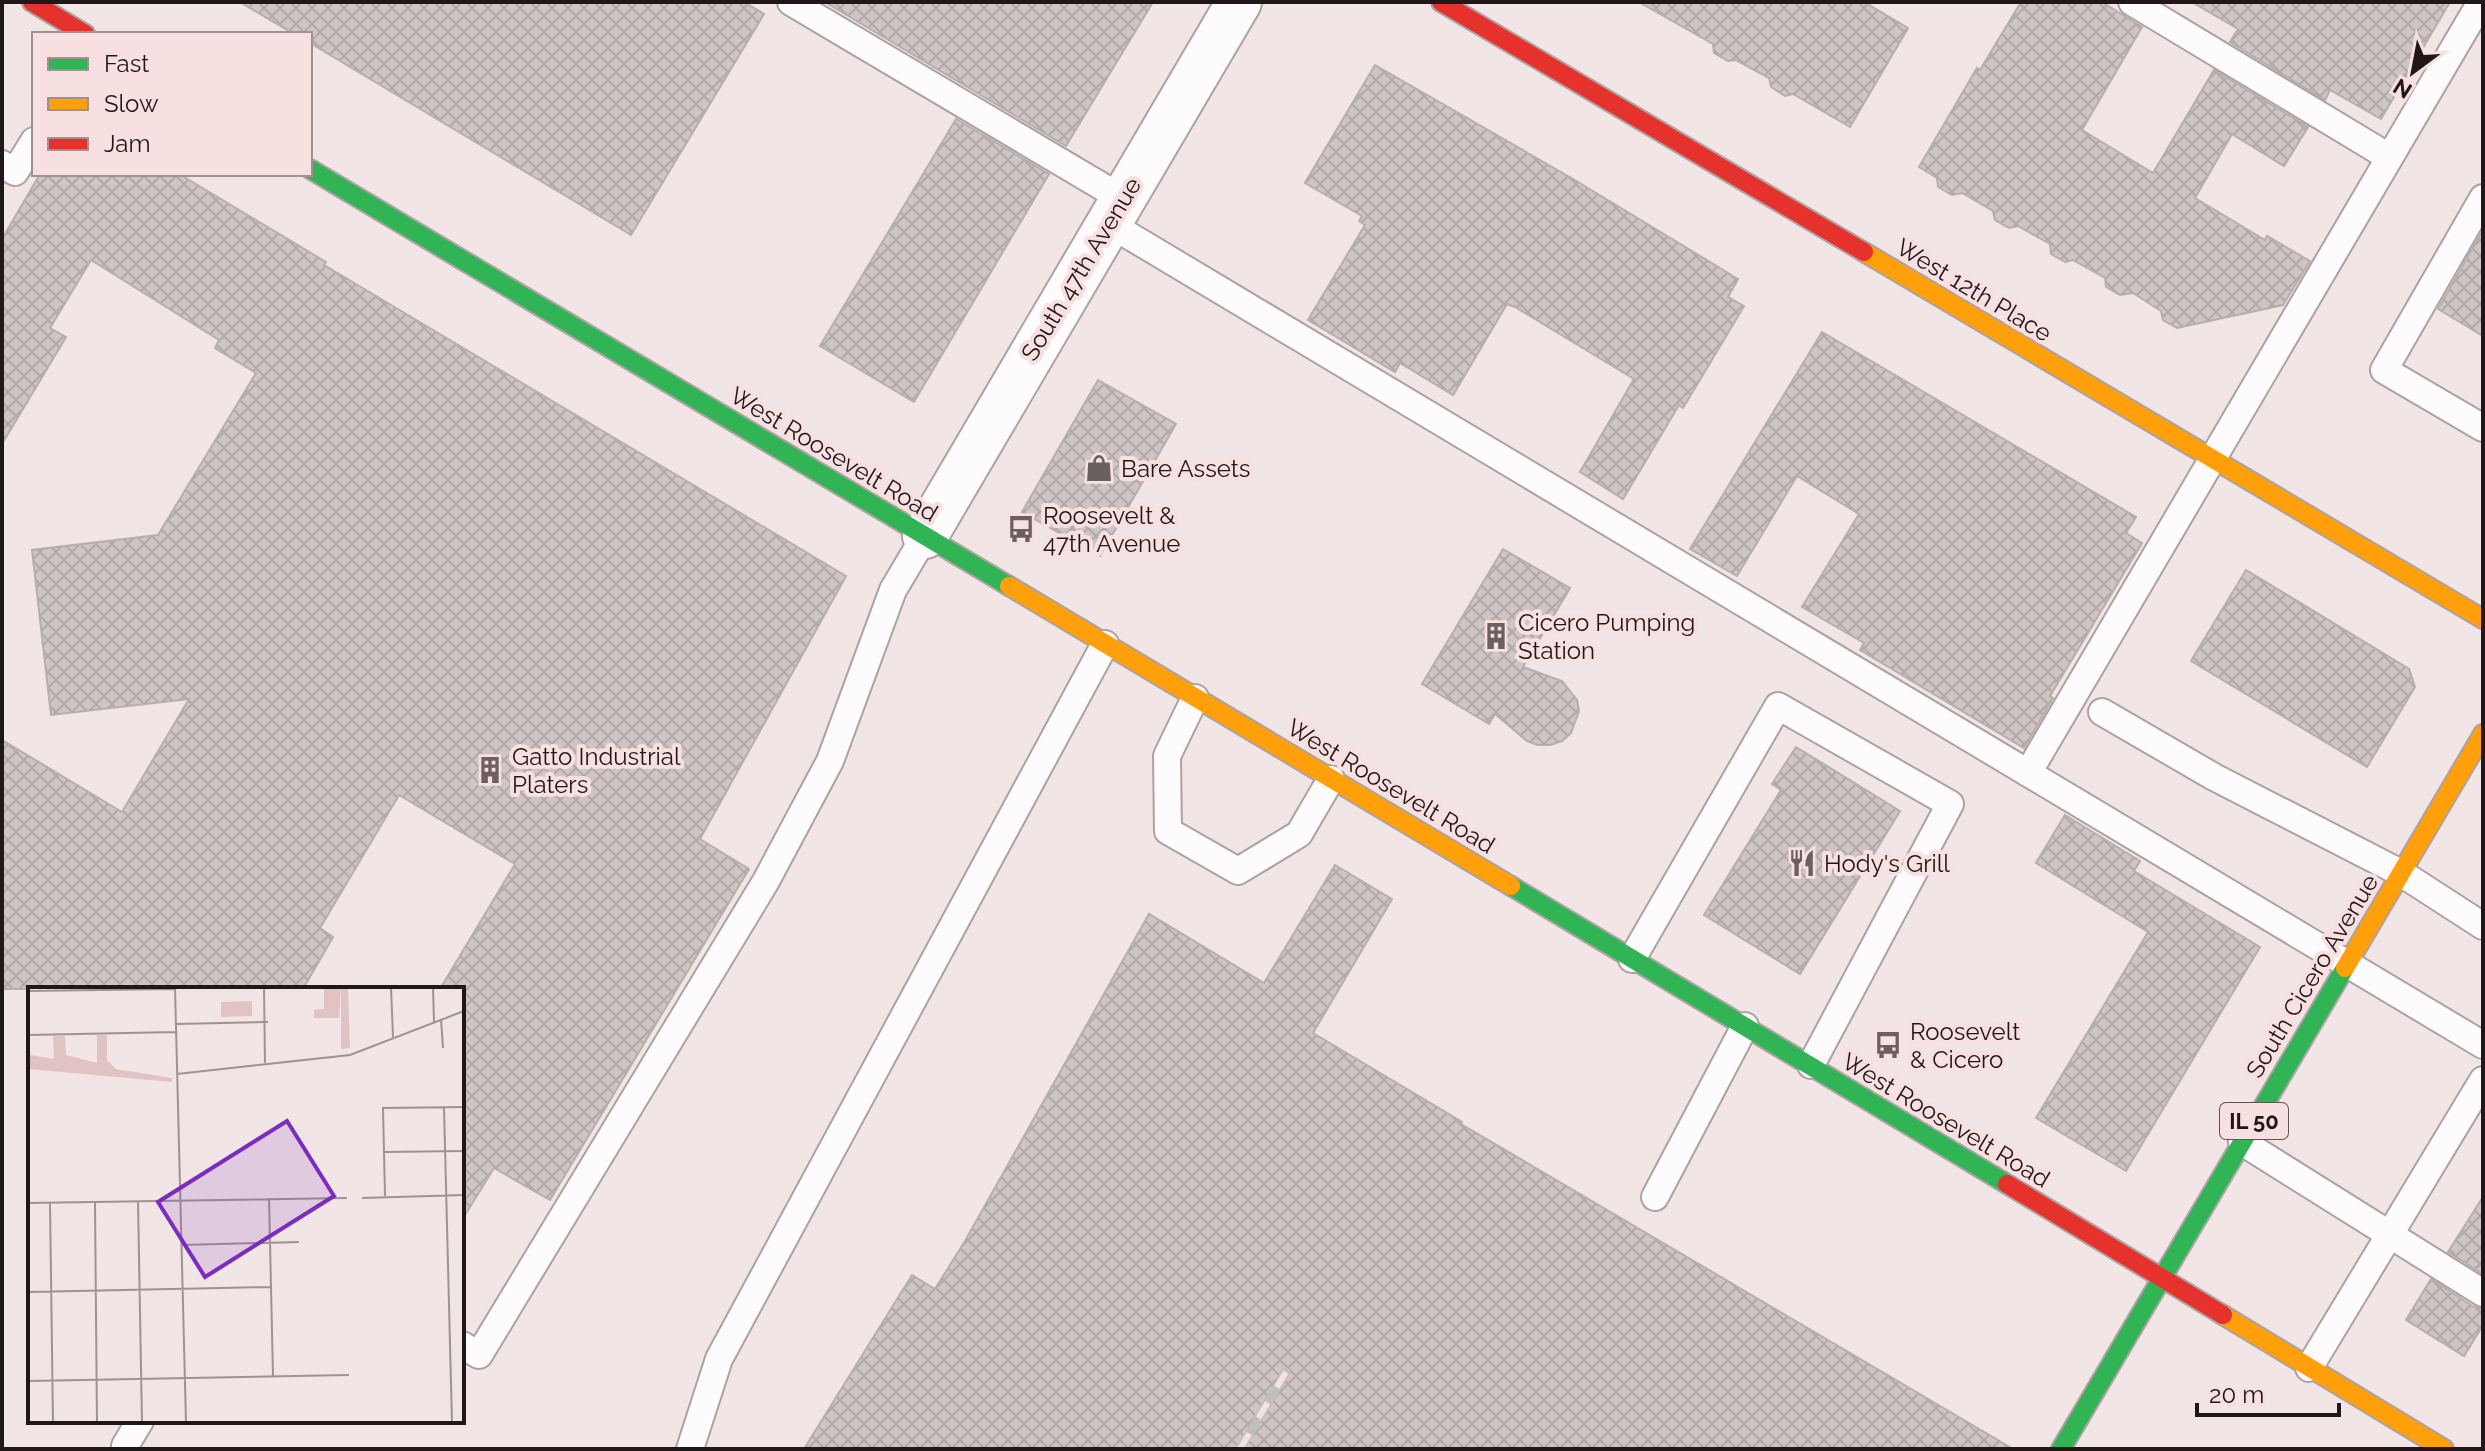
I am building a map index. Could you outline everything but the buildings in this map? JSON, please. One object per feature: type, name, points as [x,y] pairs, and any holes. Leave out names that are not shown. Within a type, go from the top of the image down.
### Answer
[{"type":"main road","points":[[32,2],[82,32]]},
{"type":"main road","name":"West 12th Place","points":[[1441,2],[2483,619]]},
{"type":"main road","name":"West Roosevelt Road","points":[[312,170],[1811,1065],[2444,1449]]},
{"type":"main road","name":"South Cicero Avenue","points":[[2061,1449],[2483,734]]},
{"type":"street","name":"South 47th Avenue","points":[[925,536],[1239,2]]},
{"type":"lane","points":[[791,2],[1116,211],[2028,773],[2483,1045]]},
{"type":"lane","points":[[2132,2],[2389,157]]},
{"type":"lane","points":[[2028,773],[2481,2]]},
{"type":"lane","points":[[2,164],[15,172],[32,144]]},
{"type":"lane","points":[[2483,198],[2384,370],[2483,428]]},
{"type":"lane","points":[[464,1346],[479,1355],[766,881],[830,761],[893,590],[925,536]]},
{"type":"lane","points":[[690,1449],[719,1359],[1105,644]]},
{"type":"lane","points":[[1195,698],[1167,756],[1168,831],[1238,871],[1299,834],[1331,779]]},
{"type":"lane","points":[[1632,959],[1778,706],[1950,804],[1811,1065]]},
{"type":"lane","points":[[2102,712],[2214,777],[2401,873],[2483,926]]},
{"type":"lane","points":[[1655,1197],[1745,1026]]},
{"type":"lane","points":[[2309,1368],[2483,1080]]},
{"type":"lane","points":[[2242,1142],[2483,1293]]},
{"type":"lane","points":[[125,1446],[139,1423]]},
{"type":"railway","points":[[1240,1449],[1286,1372]]},
{"type":"traffic: fast","points":[[312,170],[1009,586]]},
{"type":"traffic: fast","points":[[1511,886],[2007,1184]]},
{"type":"traffic: fast","points":[[2061,1449],[2345,968]]},
{"type":"traffic: slow","points":[[1864,252],[2483,619]]},
{"type":"traffic: slow","points":[[1009,586],[1511,886]]},
{"type":"traffic: slow","points":[[2345,968],[2483,734]]},
{"type":"traffic: slow","points":[[2223,1315],[2444,1449]]},
{"type":"traffic: jam","points":[[32,2],[82,32]]},
{"type":"traffic: jam","points":[[1441,2],[1864,252]]},
{"type":"traffic: jam","points":[[2007,1184],[2223,1315]]},
{"type":"place","name":"Bare Assets","points":[[1099,468]]},
{"type":"place","name":"Roosevelt & 47th Avenue","points":[[1021,529]]},
{"type":"place","name":"Cicero Pumping Station","points":[[1496,636]]},
{"type":"place","name":"Gatto Industrial Platers","points":[[490,770]]},
{"type":"place","name":"Hody's Grill","points":[[1802,863]]},
{"type":"place","name":"Roosevelt & Cicero","points":[[1888,1045]]}]
